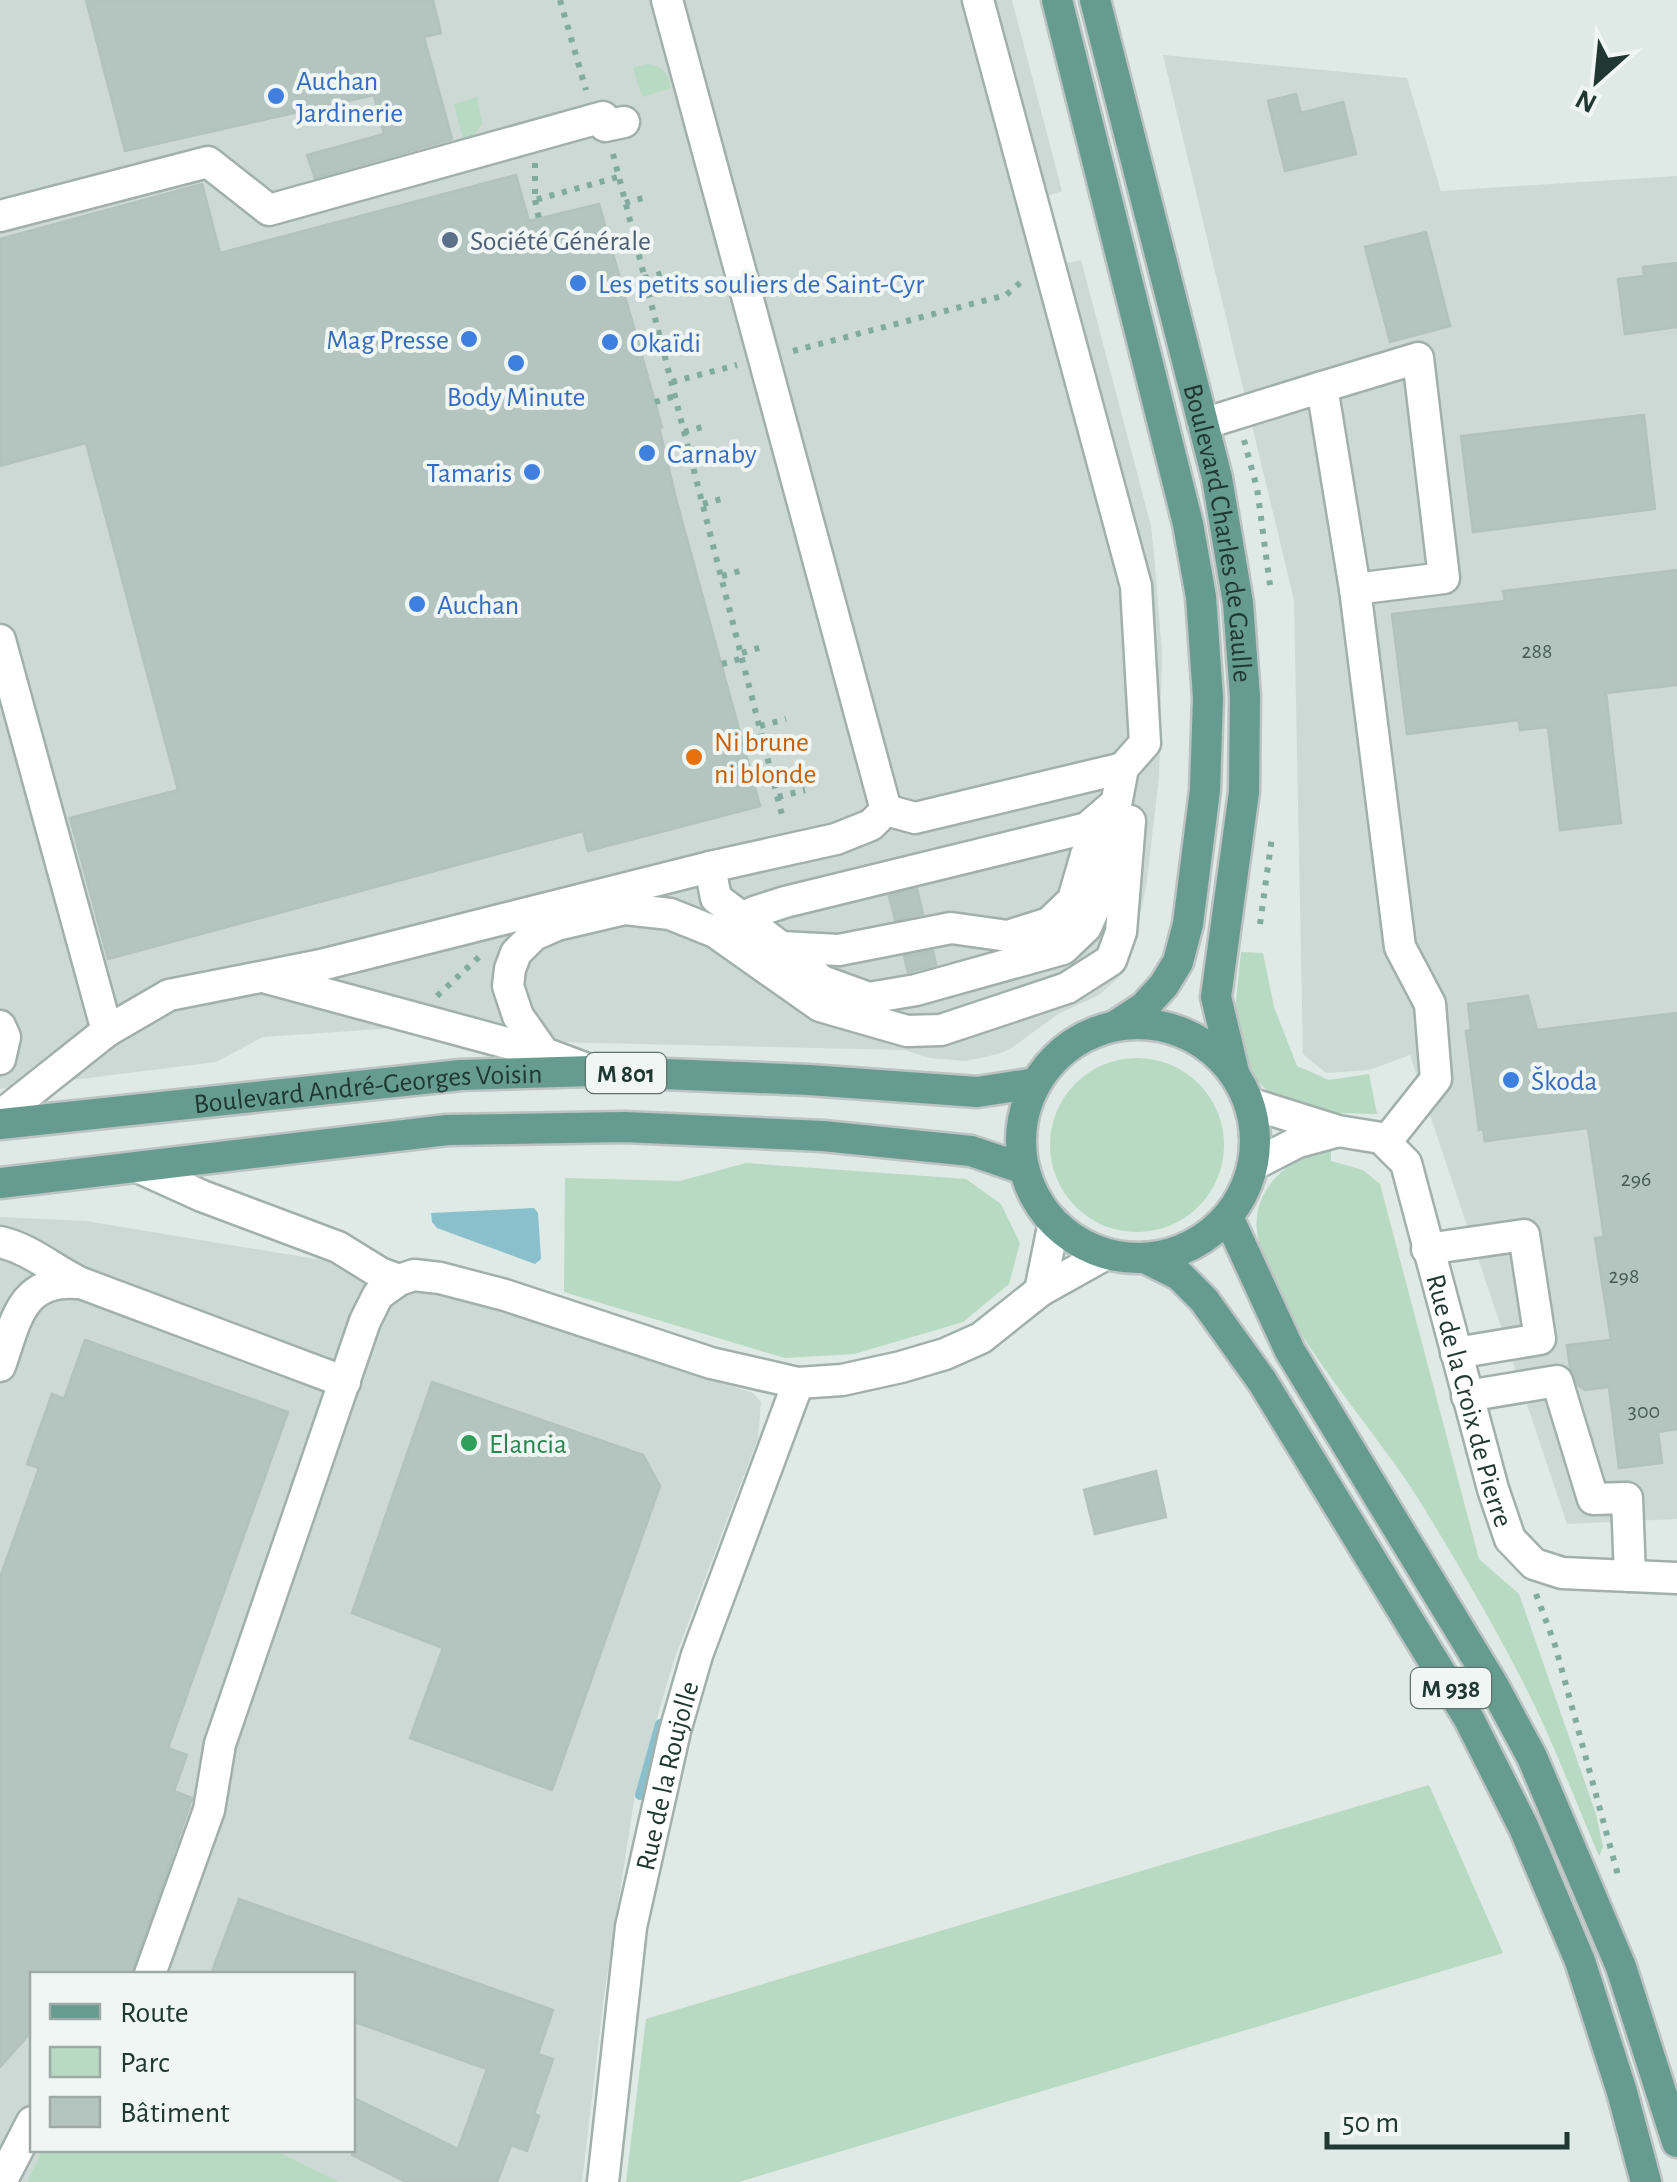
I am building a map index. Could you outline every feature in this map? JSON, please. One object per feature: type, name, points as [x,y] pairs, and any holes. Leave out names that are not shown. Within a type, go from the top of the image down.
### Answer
[{"type":"main road","name":"Boulevard Charles de Gaulle","points":[[1057,0],[1188,524],[1201,596],[1208,698],[1205,790],[1183,946],[1164,985],[1144,1007],[1115,1026]]},
{"type":"main road","name":"Boulevard Charles de Gaulle","points":[[1096,0],[1203,424],[1238,602],[1244,680],[1244,792],[1216,997],[1234,1072]]},
{"type":"main road","points":[[1156,1025],[1182,1031],[1211,1048],[1234,1072],[1250,1103],[1256,1134],[1254,1165],[1229,1219],[1203,1239],[1175,1253],[1144,1258],[1106,1254],[1078,1242],[1054,1222],[1035,1198],[1024,1169],[1020,1140],[1024,1110],[1036,1083],[1056,1056],[1083,1037],[1115,1026],[1156,1025]]},
{"type":"main road","name":"Boulevard André-Georges Voisin","points":[[0,1124],[461,1075],[592,1071],[977,1092],[1036,1083]]},
{"type":"main road","name":"Boulevard André-Georges Voisin","points":[[0,1184],[447,1130],[624,1127],[822,1136],[971,1151],[1024,1169]]},
{"type":"main road","name":"M 938","points":[[1229,1219],[1290,1351],[1482,1667],[1532,1757],[1621,1967],[1677,2142]]},
{"type":"main road","name":"M 938","points":[[1144,1258],[1179,1275],[1204,1300],[1262,1381],[1469,1719],[1524,1828],[1580,1961],[1646,2182]]},
{"type":"street","points":[[667,0],[886,810]]},
{"type":"street","points":[[886,810],[915,818],[1122,768],[1145,744],[1136,586],[978,0]]},
{"type":"street","points":[[0,216],[208,162],[269,210],[607,118]]},
{"type":"street","points":[[1203,424],[1418,358],[1444,578],[1355,588]]},
{"type":"street","points":[[1250,1103],[1386,1142],[1436,1079],[1430,1004],[1400,947],[1355,588],[1322,387]]},
{"type":"street","points":[[0,640],[107,1031]]},
{"type":"street","points":[[710,867],[716,898],[822,981],[869,998],[916,990],[1063,949],[1086,927],[1098,900],[1122,768]]},
{"type":"street","points":[[544,1053],[518,1016],[508,986],[516,953],[534,934],[624,909],[670,914],[715,932],[805,998],[844,1015],[906,1031],[941,1030],[1067,988],[1111,960],[1121,932],[1131,823],[1122,768]]},
{"type":"street","points":[[0,1116],[107,1031],[168,995],[321,966],[836,839],[871,825],[886,810]]},
{"type":"street","points":[[715,932],[754,912],[785,902],[1113,819]]},
{"type":"street","points":[[780,947],[838,950],[951,928],[1008,936],[1050,923],[1073,900],[1086,855],[1113,819]]},
{"type":"street","points":[[258,976],[544,1053],[592,1071]]},
{"type":"street","points":[[0,1026],[6,1037],[0,1059]]},
{"type":"street","points":[[1254,1165],[1298,1142],[1338,1131]]},
{"type":"street","name":"Rue de la Croix de Pierre","points":[[1386,1142],[1406,1163],[1492,1489],[1510,1539],[1540,1566]]},
{"type":"street","points":[[138,1166],[202,1196],[338,1247],[380,1273],[400,1280]]},
{"type":"street","points":[[1040,1291],[1054,1222]]},
{"type":"street","points":[[1427,1249],[1524,1236],[1540,1339],[1456,1354]]},
{"type":"street","points":[[306,1237],[340,1265],[358,1292],[364,1320]]},
{"type":"street","points":[[0,1242],[22,1247],[54,1270],[82,1283],[345,1382]]},
{"type":"street","points":[[151,1972],[209,1810],[220,1744],[364,1320],[378,1295],[414,1276],[489,1290],[711,1362],[798,1384],[842,1380],[945,1354],[981,1338],[1040,1291],[1106,1254]]},
{"type":"street","points":[[0,1366],[17,1318],[35,1291],[57,1281],[82,1283]]},
{"type":"street","points":[[1468,1396],[1556,1381],[1592,1499],[1627,1498],[1630,1576]]},
{"type":"street","name":"Rue de la Roujolle","points":[[603,2182],[631,1927],[671,1748],[697,1655],[798,1384]]},
{"type":"street","points":[[1540,1566],[1562,1573],[1677,1578]]},
{"type":"street","points":[[1,2182],[30,2126]]},
{"type":"path","points":[[560,0],[607,118],[618,177],[784,819]]},
{"type":"path","points":[[520,140],[535,157],[535,200],[540,219]]},
{"type":"path","points":[[535,200],[618,177]]},
{"type":"path","points":[[625,203],[643,198]]},
{"type":"path","points":[[644,278],[664,273]]},
{"type":"path","points":[[671,382],[1006,296],[1031,274]]},
{"type":"path","points":[[664,352],[683,347]]},
{"type":"path","points":[[655,402],[675,396]]},
{"type":"path","points":[[684,432],[706,426]]},
{"type":"path","name":"Boulevard Charles de Gaulle","points":[[1242,435],[1257,488],[1270,591]]},
{"type":"path","points":[[703,504],[725,498]]},
{"type":"path","points":[[722,576],[742,570]]},
{"type":"path","points":[[722,664],[765,646]]},
{"type":"path","points":[[760,726],[786,718]]},
{"type":"path","points":[[778,796],[805,790]]},
{"type":"path","points":[[426,1008],[480,956]]},
{"type":"path","points":[[1540,1566],[1536,1594],[1555,1644],[1621,1885]]},
{"type":"shaded area","points":[[0,0],[1012,0],[1062,191],[1047,196],[1064,264],[1081,260],[1151,526],[1162,653],[1159,777],[1146,888],[1131,954],[1120,976],[1099,995],[1058,1014],[1010,1049],[966,1061],[929,1058],[905,1050],[508,1041],[454,1024],[263,1037],[216,1062],[0,1089]]},
{"type":"shaded area","points":[[1163,55],[1407,78],[1441,191],[1677,176],[1677,1519],[1567,1524],[1410,1055],[1369,1070],[1326,1073],[1303,1054],[1294,600]]},
{"type":"shaded area","points":[[0,1217],[86,1221],[364,1267],[753,1393],[761,1402],[758,1438],[673,1663],[635,1794],[604,1996],[582,2182],[340,2182],[279,2152],[355,2152],[355,1972],[30,1972],[30,2152],[41,2152],[27,2182],[0,2182]]},
{"type":"green space","points":[[647,64],[664,71],[671,88],[642,97],[633,68]]},
{"type":"green space","points":[[477,97],[482,124],[465,146],[454,104]]},
{"type":"green space","points":[[1241,952],[1263,953],[1274,1007],[1297,1066],[1329,1080],[1369,1074],[1377,1114],[1305,1112],[1274,1097],[1250,1074],[1234,1020]]},
{"type":"green space","points":[[1137,1058],[1170,1064],[1199,1083],[1218,1112],[1224,1145],[1218,1178],[1199,1207],[1170,1226],[1137,1232],[1104,1226],[1075,1207],[1056,1178],[1050,1145],[1056,1112],[1075,1083],[1104,1064]]},
{"type":"green space","points":[[1331,1150],[1331,1161],[1363,1170],[1380,1184],[1479,1559],[1519,1594],[1596,1814],[1603,1847],[1599,1856],[1544,1725],[1486,1614],[1421,1503],[1301,1334],[1265,1264],[1257,1215],[1268,1188],[1289,1166]]},
{"type":"green space","points":[[746,1163],[966,1179],[1001,1204],[1020,1243],[1009,1284],[963,1322],[854,1354],[785,1358],[564,1292],[565,1178],[680,1181]]},
{"type":"green space","points":[[1429,1785],[1503,1953],[739,2182],[626,2182],[646,2019]]},
{"type":"green space","points":[[41,2152],[279,2152],[340,2182],[27,2182]]},
{"type":"water","points":[[534,1208],[538,1213],[541,1259],[535,1264],[437,1228],[431,1213]]},
{"type":"building","name":"Auchan Jardinerie","points":[[86,0],[433,0],[441,33],[424,37],[452,139],[315,178],[307,155],[384,134],[374,95],[125,151]]},
{"type":"building","points":[[1296,94],[1301,113],[1343,102],[1356,154],[1285,171],[1268,101]]},
{"type":"building","name":"Auchan","points":[[516,175],[529,221],[599,204],[662,427],[676,499],[760,806],[588,851],[583,831],[108,959],[70,818],[178,790],[86,443],[0,466],[0,239],[202,184],[220,253]]},
{"type":"building","points":[[1426,232],[1450,326],[1390,342],[1365,247]]},
{"type":"building","points":[[1677,263],[1677,327],[1625,334],[1618,279],[1644,276],[1643,267]]},
{"type":"building","points":[[1644,415],[1655,509],[1473,532],[1461,436]]},
{"type":"building","points":[[1677,570],[1677,685],[1606,693],[1621,823],[1560,830],[1548,727],[1520,730],[1519,720],[1407,734],[1392,614],[1505,601],[1503,591]]},
{"type":"building","points":[[917,889],[923,914],[895,920],[889,896]]},
{"type":"building","points":[[933,951],[936,965],[908,972],[904,956]]},
{"type":"building","points":[[1528,996],[1537,1030],[1677,1013],[1677,1429],[1658,1432],[1662,1463],[1619,1468],[1609,1387],[1585,1390],[1570,1368],[1567,1345],[1611,1340],[1595,1238],[1604,1237],[1588,1128],[1485,1141],[1483,1129],[1479,1130],[1466,1031],[1471,1030],[1468,1004]]},
{"type":"building","points":[[85,1340],[288,1412],[168,1748],[187,1755],[174,1791],[192,1798],[133,1972],[30,1972],[30,2033],[0,2067],[0,1578],[39,1468],[27,1464],[52,1394],[64,1399]]},
{"type":"building","points":[[432,1382],[643,1455],[660,1486],[552,1790],[410,1738],[443,1648],[352,1613]]},
{"type":"building","points":[[1156,1471],[1166,1517],[1095,1534],[1084,1490]]},
{"type":"building","points":[[239,1899],[553,2010],[538,2054],[553,2059],[534,2114],[539,2116],[527,2151],[511,2145],[497,2182],[406,2182],[352,2155],[355,2098],[458,2149],[487,2069],[355,2022],[355,1972],[212,1972]]},
{"type":"waterway","points":[[640,1795],[660,1724]]},
{"type":"place","name":"Auchan Jardinerie","points":[[276,96]]},
{"type":"place","name":"Société Générale","points":[[450,240]]},
{"type":"place","name":"Les petits souliers de Saint-Cyr","points":[[578,283]]},
{"type":"place","name":"Mag Presse","points":[[469,339]]},
{"type":"place","name":"Okaïdi","points":[[610,342]]},
{"type":"place","name":"Body Minute","points":[[516,363]]},
{"type":"place","name":"Carnaby","points":[[647,453]]},
{"type":"place","name":"Tamaris","points":[[532,472]]},
{"type":"place","name":"Auchan","points":[[417,604]]},
{"type":"place","name":"Ni brune ni blonde","points":[[694,757]]},
{"type":"place","name":"Škoda","points":[[1511,1080]]},
{"type":"place","name":"Elancia","points":[[469,1443]]}]
